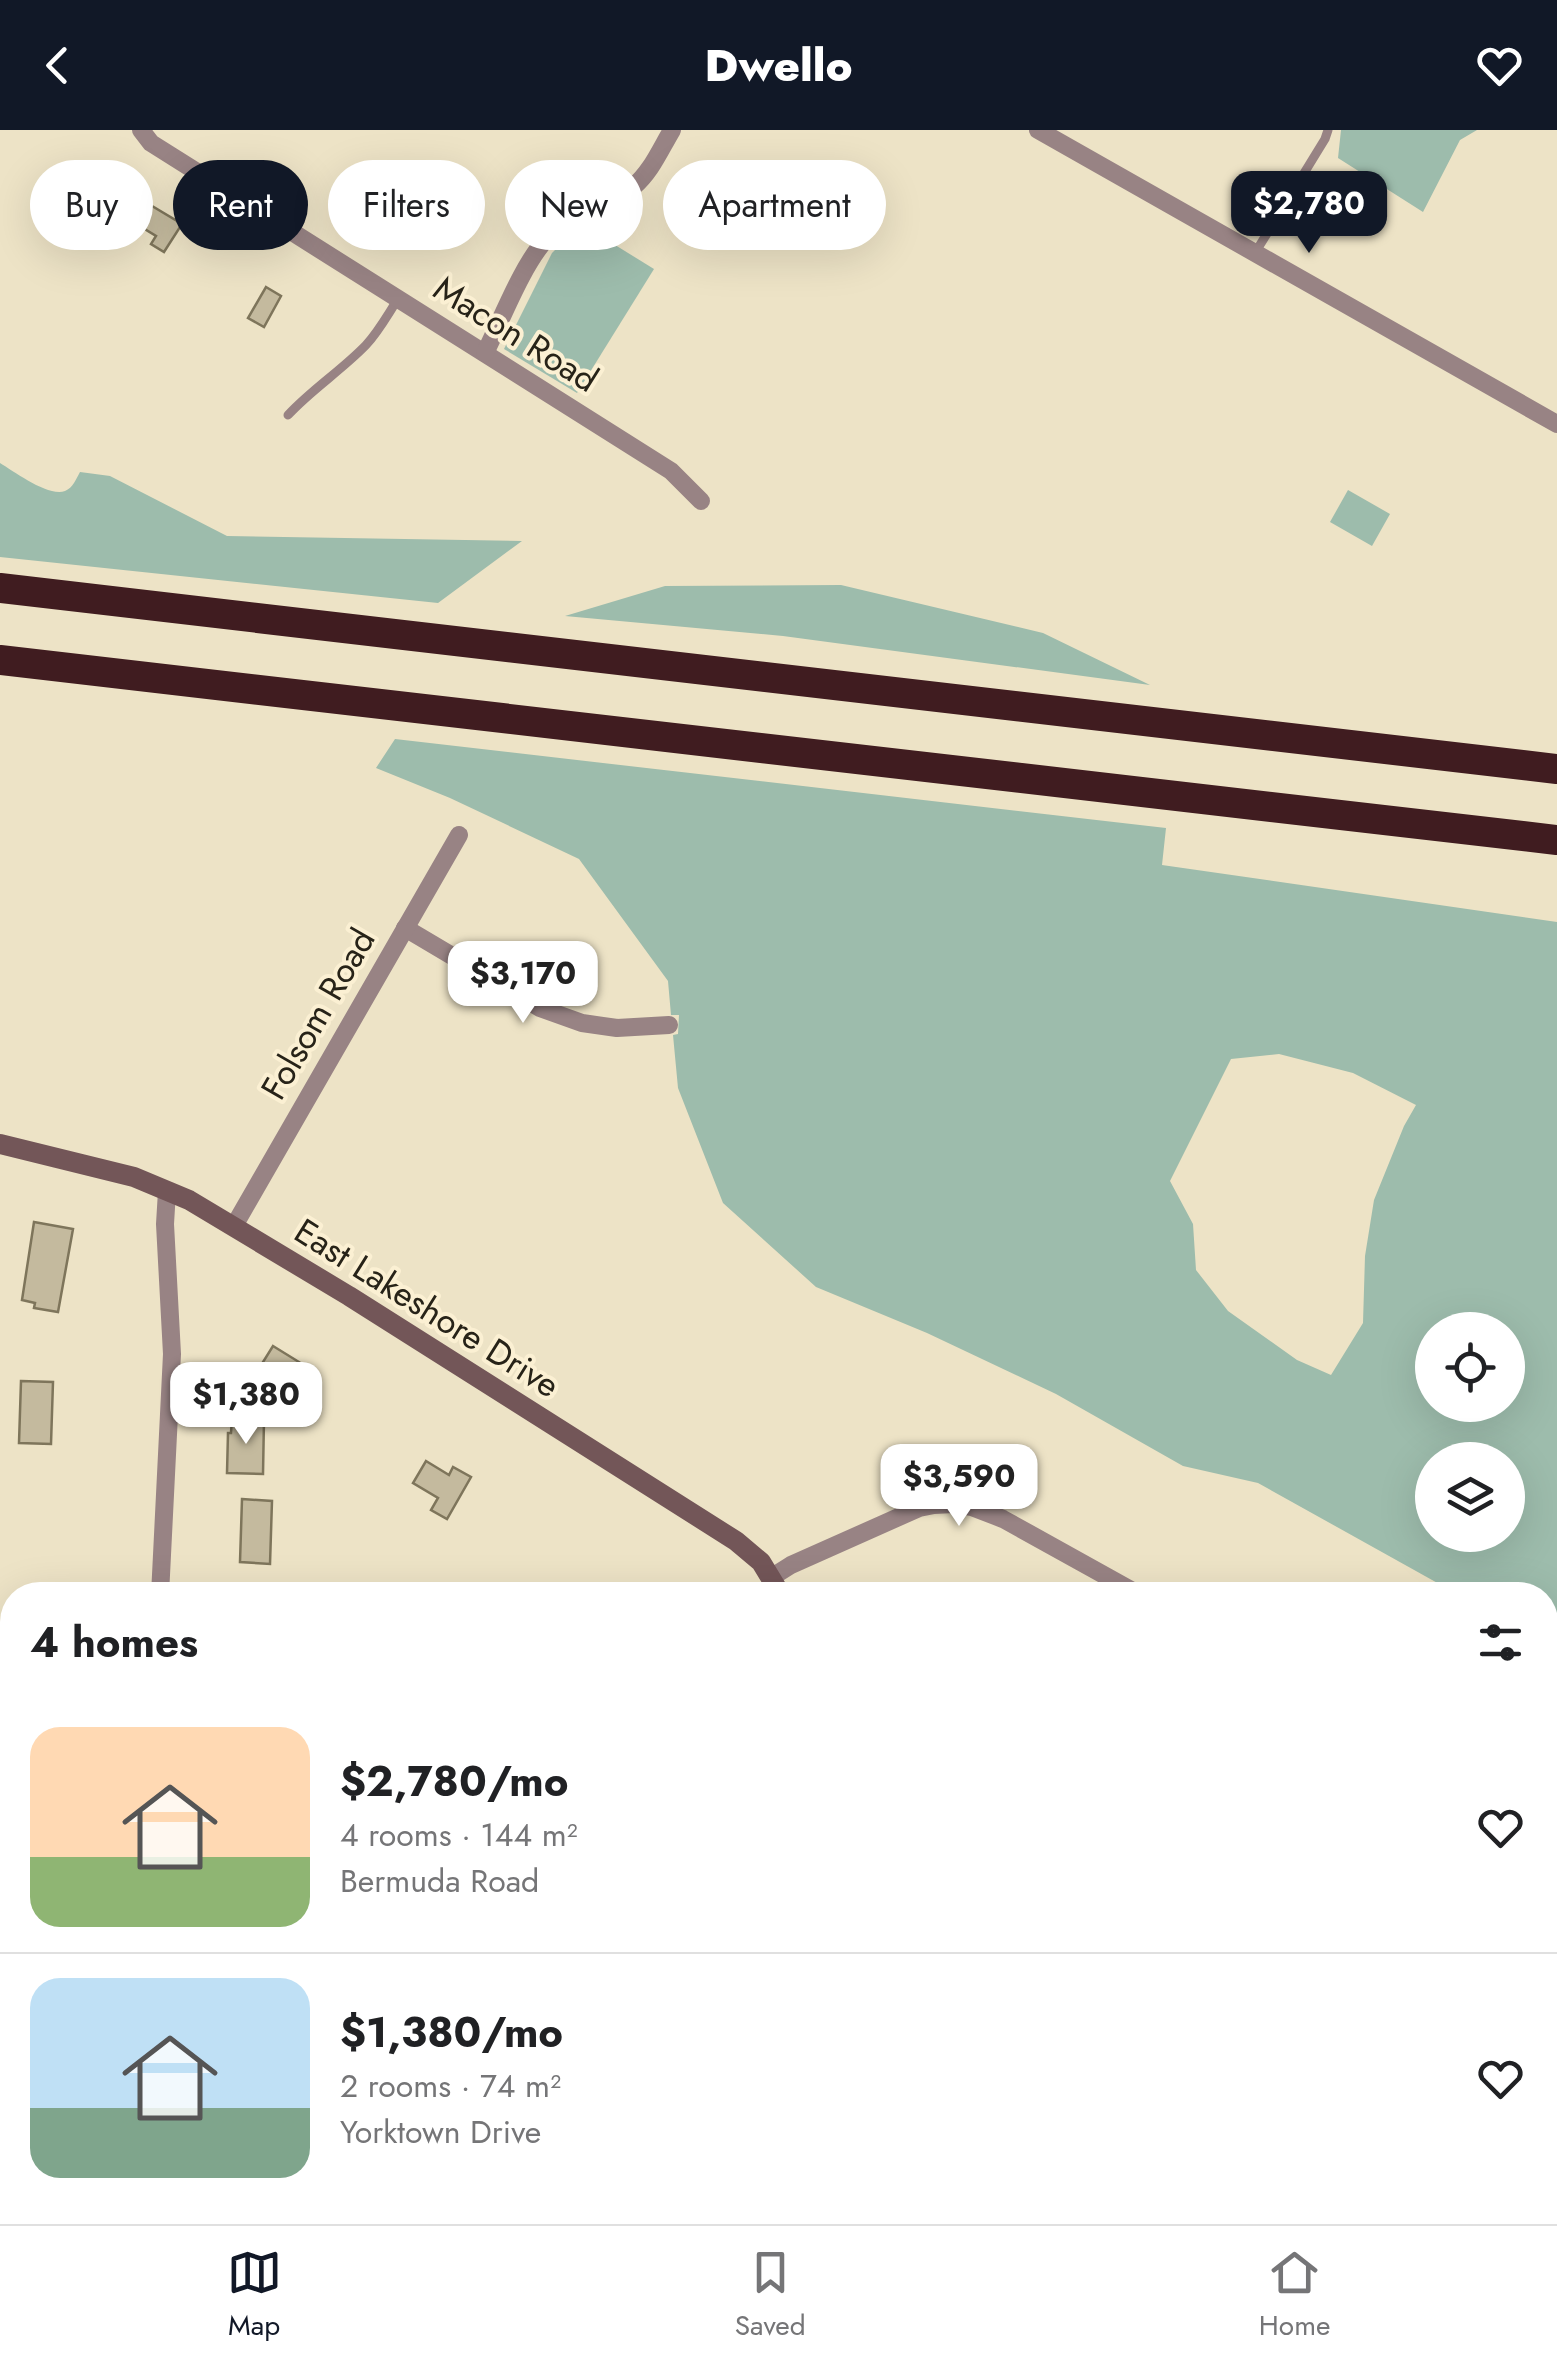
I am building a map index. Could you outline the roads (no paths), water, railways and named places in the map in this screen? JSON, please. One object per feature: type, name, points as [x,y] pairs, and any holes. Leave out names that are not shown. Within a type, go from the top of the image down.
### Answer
[{"type":"highway","points":[[0,588],[1557,769]]},
{"type":"highway","points":[[0,660],[1557,840]]},
{"type":"street","name":"Macon Road","points":[[141,130],[151,143],[671,471],[701,502]]},
{"type":"street","points":[[485,353],[527,267],[545,240],[560,226],[631,190],[648,172],[672,130]]},
{"type":"street","points":[[1038,130],[1557,424]]},
{"type":"street","name":"Folsom Road","points":[[234,1226],[459,836]]},
{"type":"street","points":[[405,928],[540,1008],[582,1023],[617,1028],[670,1025]]},
{"type":"street","name":"East Lakeshore Drive","points":[[0,1144],[134,1177],[234,1226],[736,1541],[761,1562],[774,1582]]},
{"type":"street","points":[[161,1582],[172,1354],[165,1224],[167,1190]]},
{"type":"street","points":[[779,1582],[791,1565],[934,1504],[972,1507],[1003,1519],[1117,1582]]},
{"type":"lane","points":[[1255,253],[1328,130]]},
{"type":"lane","points":[[288,414],[368,342],[398,299]]}]
